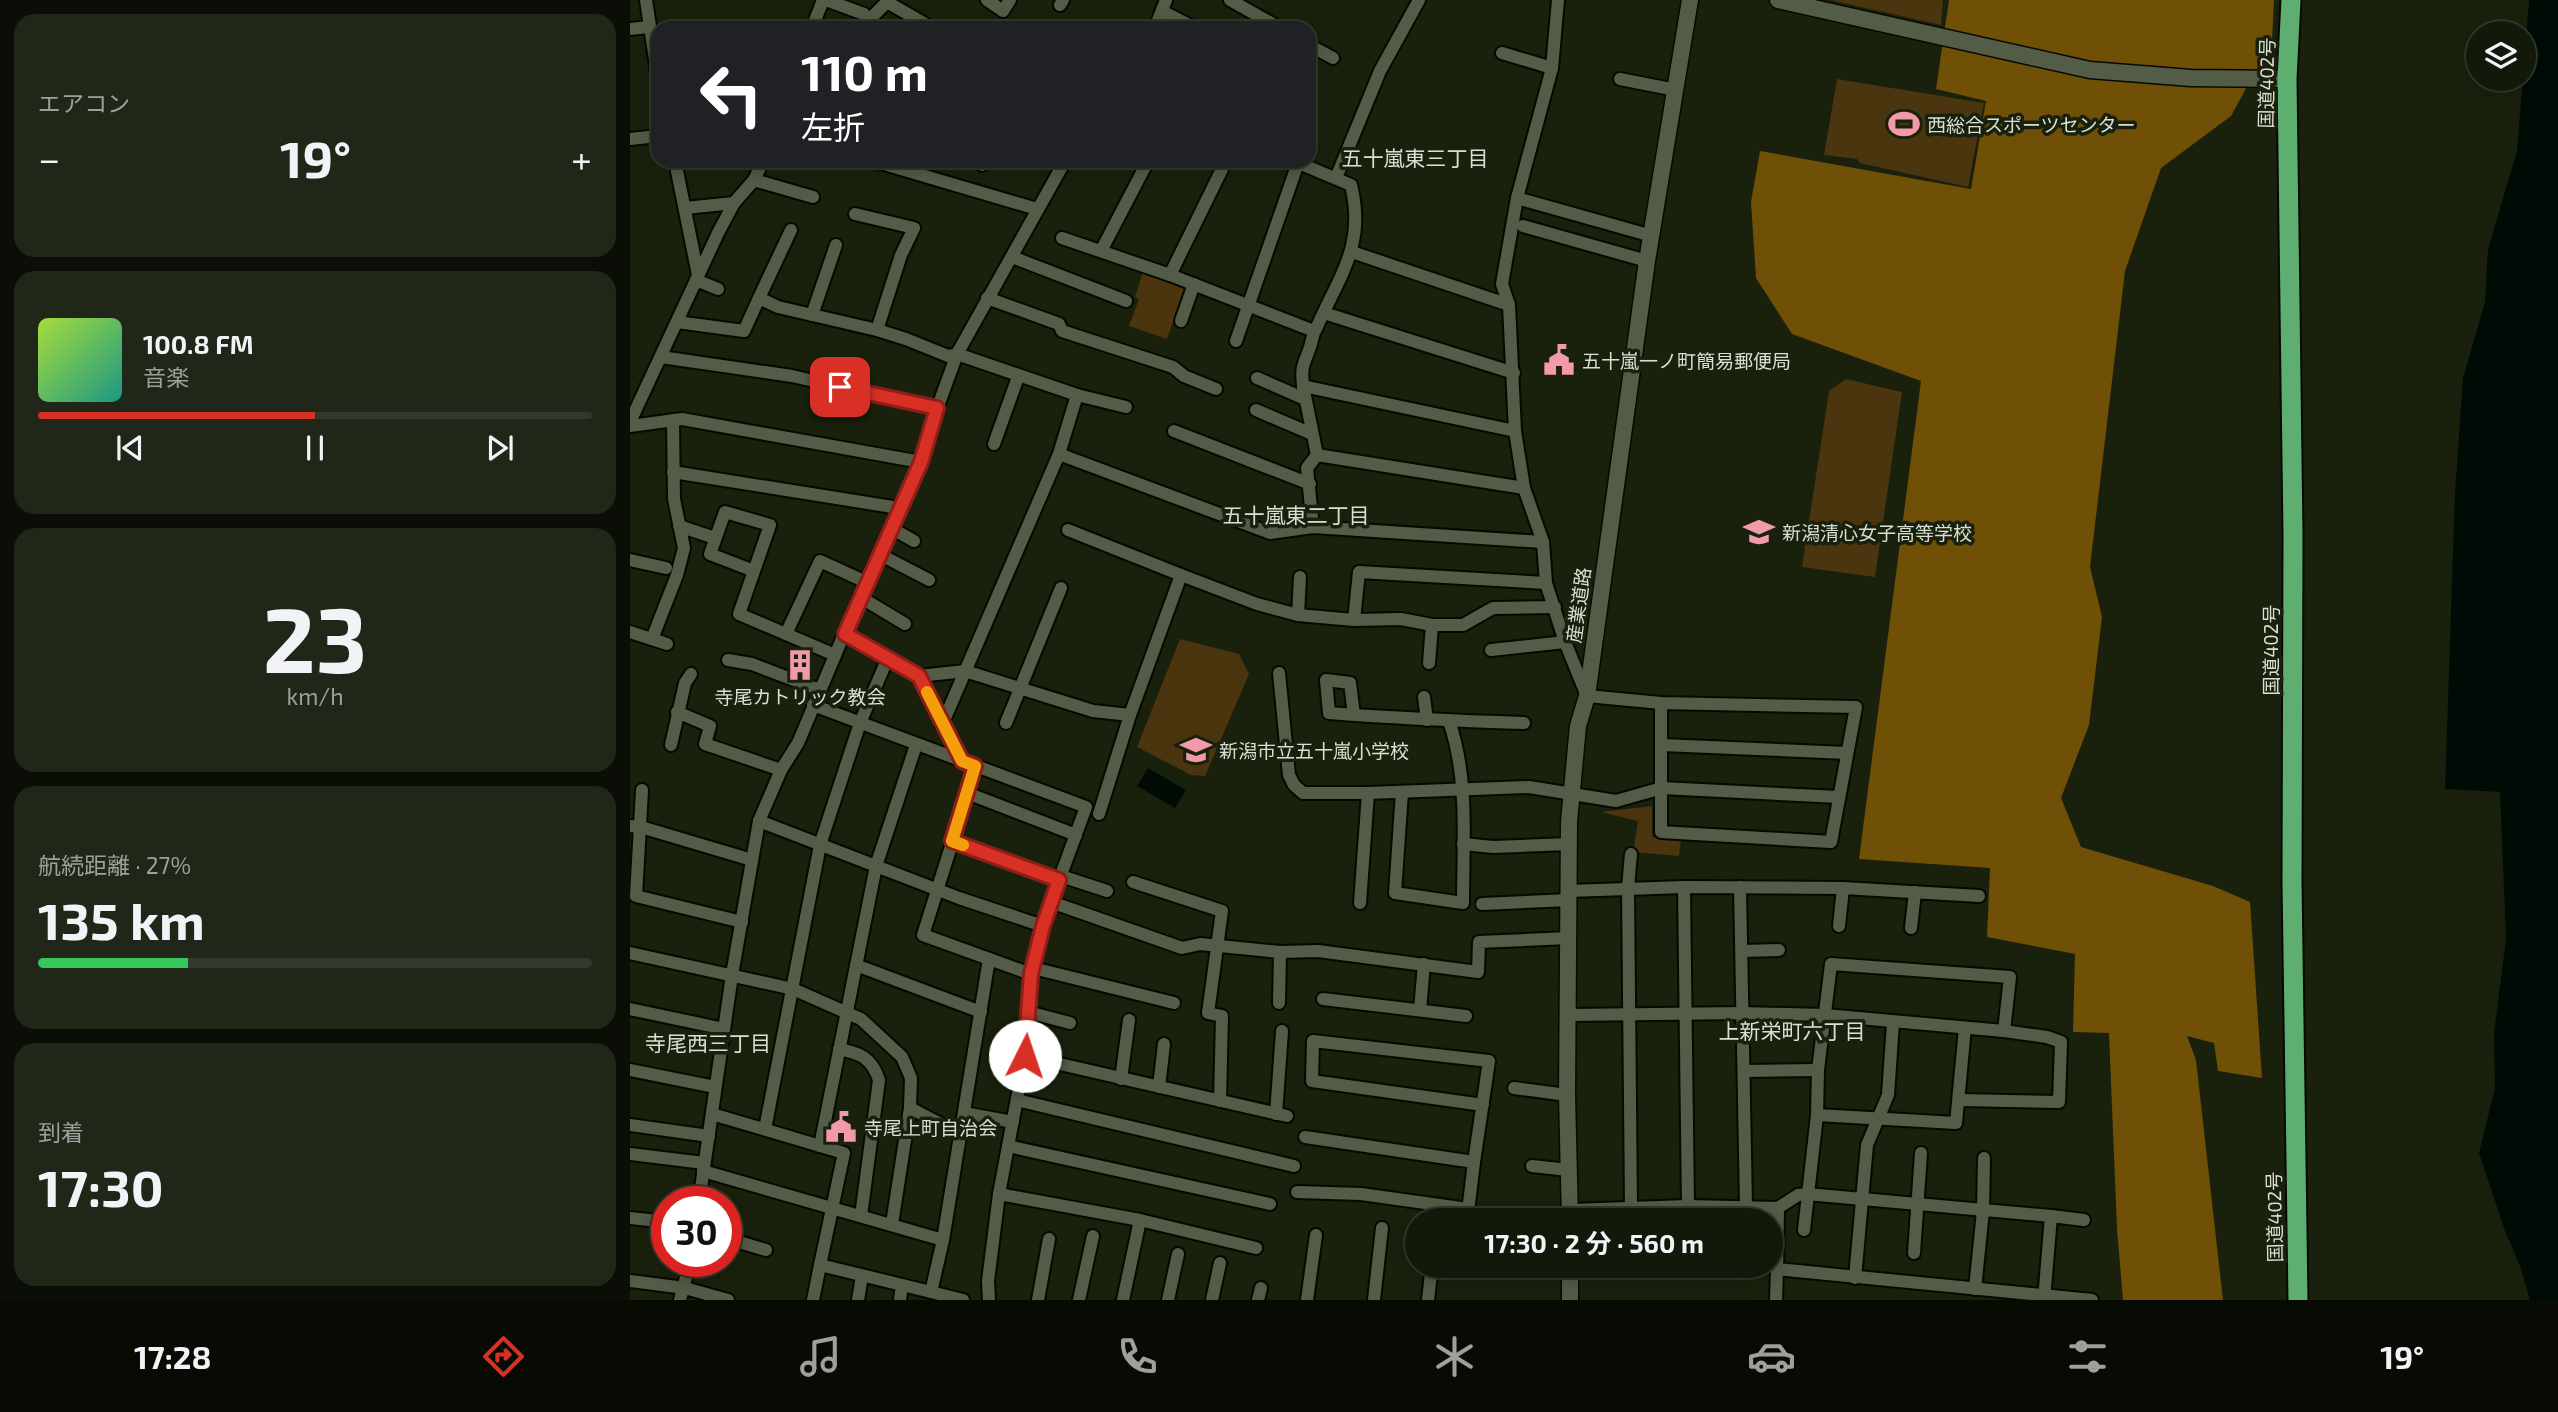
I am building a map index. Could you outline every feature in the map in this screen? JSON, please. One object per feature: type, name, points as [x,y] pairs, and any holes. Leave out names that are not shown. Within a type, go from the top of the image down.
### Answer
[{"type":"highway","name":"国道402号","points":[[2291,0],[2287,79],[2293,535],[2292,882],[2298,1300]]},
{"type":"street","points":[[646,0],[651,39]]},
{"type":"street","points":[[815,21],[825,0],[864,14]]},
{"type":"street","points":[[987,0],[1003,11],[1010,0]]},
{"type":"street","points":[[1230,0],[1268,21]]},
{"type":"street","points":[[1336,178],[1380,71],[1419,0]]},
{"type":"street","points":[[1558,0],[1552,68],[1517,198],[1502,284],[1509,304],[1516,431],[1524,488],[1542,542],[1546,583],[1565,642],[1587,696],[1661,703],[1856,707],[1831,842],[1661,832],[1661,703]]},
{"type":"street","name":"産業道路","points":[[1570,1208],[1567,1096],[1569,844],[1578,726],[1587,696],[1647,261],[1690,0]]},
{"type":"street","points":[[1777,0],[2090,70],[2191,78],[2287,79]]},
{"type":"street","points":[[868,21],[888,1],[921,21]]},
{"type":"street","points":[[1164,5],[1186,21]]},
{"type":"street","points":[[630,29],[649,27]]},
{"type":"street","points":[[1316,48],[1333,58]]},
{"type":"street","points":[[1502,53],[1552,68]]},
{"type":"street","points":[[1620,79],[1675,90]]},
{"type":"street","points":[[630,139],[651,137]]},
{"type":"street","points":[[677,168],[697,278]]},
{"type":"street","points":[[630,424],[734,203],[754,180],[760,168]]},
{"type":"street","points":[[898,168],[1037,209]]},
{"type":"street","points":[[701,1186],[732,975],[759,821],[781,770],[798,743],[866,582],[921,462],[957,354],[1061,168]]},
{"type":"street","points":[[1101,251],[1144,168]]},
{"type":"street","points":[[1171,275],[1223,168]]},
{"type":"street","points":[[1236,341],[1294,168]]},
{"type":"street","points":[[1311,168],[1351,185],[1357,219],[1352,252],[1314,331],[1301,367],[1317,455]]},
{"type":"street","points":[[754,180],[813,197]]},
{"type":"street","points":[[1517,198],[1651,236]]},
{"type":"street","points":[[685,208],[734,203]]},
{"type":"street","points":[[855,214],[914,229],[901,255],[877,330]]},
{"type":"street","points":[[1523,226],[1647,261]]},
{"type":"street","points":[[677,322],[744,331],[791,230]]},
{"type":"street","points":[[1062,238],[1171,275],[1314,331]]},
{"type":"street","points":[[812,315],[836,244]]},
{"type":"street","points":[[1352,252],[1509,304]]},
{"type":"street","points":[[1012,257],[1126,302]]},
{"type":"street","points":[[697,278],[718,289]]},
{"type":"street","points":[[1181,321],[1194,284]]},
{"type":"street","points":[[759,298],[778,307],[906,338],[948,356],[957,354],[1018,377],[1126,407]]},
{"type":"street","points":[[987,298],[1059,324],[1062,331],[1173,367],[1184,376],[1216,389]]},
{"type":"street","points":[[1324,313],[1514,373]]},
{"type":"street","points":[[661,357],[792,376],[937,408]]},
{"type":"street","points":[[994,444],[1018,377]]},
{"type":"street","points":[[1257,378],[1304,393],[1516,431]]},
{"type":"street","points":[[942,725],[1059,454],[1077,395]]},
{"type":"street","points":[[1256,410],[1312,434]]},
{"type":"street","points":[[630,424],[682,419],[921,462]]},
{"type":"street","points":[[652,639],[677,575],[684,548],[674,499],[673,420]]},
{"type":"street","points":[[1174,431],[1310,484]]},
{"type":"street","points":[[1059,454],[1270,533],[1313,527],[1542,542]]},
{"type":"street","points":[[1317,455],[1524,488]]},
{"type":"street","points":[[1313,527],[1307,468],[1317,455]]},
{"type":"street","points":[[674,472],[899,508]]},
{"type":"street","points":[[754,571],[710,554],[726,512],[770,525],[754,571],[739,614],[835,655]]},
{"type":"street","points":[[679,526],[715,538]]},
{"type":"street","points":[[891,528],[914,541]]},
{"type":"street","points":[[1068,530],[1257,604],[1298,615],[1354,620],[1401,619],[1432,625],[1463,625],[1493,608],[1555,607]]},
{"type":"street","points":[[879,554],[929,580]]},
{"type":"street","points":[[630,560],[666,568]]},
{"type":"street","points":[[786,634],[820,561],[866,582]]},
{"type":"street","points":[[1354,620],[1359,572],[1546,583]]},
{"type":"street","points":[[1099,814],[1130,715],[1181,575]]},
{"type":"street","points":[[1298,615],[1300,577]]},
{"type":"street","points":[[1006,723],[1062,588]]},
{"type":"street","points":[[860,597],[905,624]]},
{"type":"street","points":[[1429,663],[1432,625]]},
{"type":"street","points":[[630,632],[667,644]]},
{"type":"street","points":[[845,634],[919,676],[965,671],[1093,711],[1130,715]]},
{"type":"street","points":[[1491,650],[1565,642]]},
{"type":"street","points":[[728,660],[752,664],[820,690]]},
{"type":"street","points":[[765,1129],[820,845],[860,723],[887,660]]},
{"type":"street","points":[[1279,673],[1289,775],[1294,785],[1303,793],[1529,787],[1616,801],[1662,788],[1839,797]]},
{"type":"street","points":[[671,745],[685,683],[691,674]]},
{"type":"street","points":[[919,676],[962,761]]},
{"type":"street","points":[[1424,697],[1427,720]]},
{"type":"street","points":[[813,705],[1086,807],[1043,926],[1032,971],[1025,1056],[999,1194],[988,1281],[989,1300]]},
{"type":"street","points":[[677,712],[710,726],[705,744],[781,770]]},
{"type":"street","points":[[1354,715],[1524,723]]},
{"type":"street","points":[[1402,792],[1395,893],[1464,903],[1464,790],[1458,747],[1449,721]]},
{"type":"street","points":[[820,1146],[876,866],[916,745]]},
{"type":"street","points":[[1662,745],[1847,753]]},
{"type":"street","points":[[975,766],[923,934],[1032,971],[1174,1003]]},
{"type":"street","points":[[642,789],[635,827],[636,896],[742,922]]},
{"type":"street","points":[[967,793],[1076,835]]},
{"type":"street","points":[[1360,903],[1368,793]]},
{"type":"street","points":[[759,821],[936,889],[1043,926]]},
{"type":"street","points":[[635,827],[752,860]]},
{"type":"street","points":[[952,841],[1107,891]]},
{"type":"street","points":[[1464,844],[1493,847],[1569,844]]},
{"type":"street","points":[[1631,854],[1628,887],[1631,1207]]},
{"type":"street","points":[[1133,882],[1222,911],[1208,1013],[1222,1016],[1220,1101]]},
{"type":"street","points":[[1482,904],[1628,887],[1843,888],[1979,897]]},
{"type":"street","points":[[1684,887],[1688,1206]]},
{"type":"street","points":[[1740,887],[1746,1206]]},
{"type":"street","points":[[1839,926],[1843,888]]},
{"type":"street","points":[[1911,928],[1915,892]]},
{"type":"street","points":[[1051,902],[1182,948],[1200,944],[1280,952],[1318,951],[1478,972],[1479,942],[1569,938]]},
{"type":"street","points":[[1743,951],[1779,950]]},
{"type":"street","points":[[1279,1003],[1280,952]]},
{"type":"street","points":[[630,953],[793,989],[861,1019],[902,1056],[911,1078],[910,1108],[892,1224]]},
{"type":"street","points":[[940,1296],[943,1240],[989,958]]},
{"type":"street","points":[[1420,1010],[1424,964]]},
{"type":"street","points":[[1804,1230],[1817,1115],[1818,1070],[1831,964],[2010,977],[2004,1031]]},
{"type":"street","points":[[856,965],[981,1012]]},
{"type":"street","points":[[1323,999],[1466,1016]]},
{"type":"street","points":[[630,1009],[724,1029]]},
{"type":"street","points":[[1028,1012],[1070,1023]]},
{"type":"street","points":[[1567,1015],[1825,1015],[2004,1031],[2047,1037],[2062,1042],[2059,1102],[1959,1100]]},
{"type":"street","points":[[1121,1079],[1129,1020]]},
{"type":"street","points":[[1855,1278],[1867,1145],[1888,1096],[1893,1023]]},
{"type":"street","points":[[1817,1115],[1956,1123],[1965,1028]]},
{"type":"street","points":[[1025,1056],[1282,1115],[1282,1031]]},
{"type":"street","points":[[1468,1208],[1474,1162],[1483,1105],[1489,1061],[1313,1041],[1312,1082],[1483,1105]]},
{"type":"street","points":[[1160,1087],[1164,1044]]},
{"type":"street","points":[[839,1049],[858,1053],[875,1069],[879,1080],[861,1216]]},
{"type":"street","points":[[630,1070],[715,1087]]},
{"type":"street","points":[[1744,1071],[1818,1070]]},
{"type":"street","points":[[1514,1088],[1567,1096]]},
{"type":"street","points":[[1017,1100],[1294,1166]]},
{"type":"street","points":[[910,1108],[960,1134]]},
{"type":"street","points":[[964,1113],[1013,1122]]},
{"type":"street","points":[[712,1114],[844,1153],[813,1300]]},
{"type":"street","points":[[630,1125],[709,1136]]},
{"type":"street","points":[[1304,1137],[1474,1162]]},
{"type":"street","points":[[1008,1146],[1270,1204]]},
{"type":"street","points":[[1914,1253],[1921,1153]]},
{"type":"street","points":[[630,1154],[703,1167],[943,1240]]},
{"type":"street","points":[[1975,1289],[1983,1211],[1984,1158]]},
{"type":"street","points":[[1532,1166],[1568,1170]]},
{"type":"street","points":[[1297,1192],[1361,1194],[1435,1208]]},
{"type":"street","points":[[999,1194],[1140,1220],[1256,1248]]},
{"type":"street","points":[[1623,1208],[1778,1208],[1798,1195],[1807,1194],[2084,1220]]},
{"type":"street","points":[[2044,1298],[2051,1216]]},
{"type":"street","points":[[630,1218],[651,1220]]},
{"type":"street","points":[[1123,1300],[1140,1220]]},
{"type":"street","points":[[1374,1300],[1382,1228]]},
{"type":"street","points":[[1307,1300],[1316,1235]]},
{"type":"street","points":[[1079,1300],[1093,1236]]},
{"type":"street","points":[[1038,1300],[1049,1239]]},
{"type":"street","points":[[742,1243],[766,1250]]},
{"type":"street","points":[[1168,1300],[1178,1254]]},
{"type":"street","points":[[1213,1300],[1220,1263]]},
{"type":"street","points":[[820,1265],[963,1300]]},
{"type":"street","points":[[1783,1270],[2044,1298],[2092,1300]]},
{"type":"street","points":[[858,1300],[862,1276]]},
{"type":"street","points":[[682,1294],[686,1277]]},
{"type":"street","points":[[1428,1300],[1431,1278]]},
{"type":"street","points":[[1570,1278],[1570,1300]]},
{"type":"street","points":[[1776,1300],[1777,1278]]},
{"type":"street","points":[[630,1281],[682,1294],[728,1300]]},
{"type":"street","points":[[900,1300],[902,1285]]},
{"type":"shaded area","points":[[1830,0],[1943,0],[1941,25]]},
{"type":"shaded area","points":[[1949,0],[2274,0],[2272,41],[2231,116],[2161,168],[2125,271],[2090,567],[2102,617],[2089,725],[2061,798],[2081,847],[2213,886],[2250,902],[2262,1078],[2218,1071],[2214,1043],[2187,1036],[2196,1060],[2223,1300],[2123,1300],[2117,1229],[2109,1033],[2073,1032],[2075,954],[1987,937],[1990,868],[1859,859],[1921,381],[1792,334],[1756,278],[1751,202],[1760,151],[1971,189],[1986,101],[1936,89]]},
{"type":"shaded area","points":[[2529,0],[2558,0],[2558,1300],[2530,1300],[2479,1153],[2495,1088],[2494,1033],[2506,939],[2500,792],[2445,789],[2455,492],[2463,378],[2485,302],[2488,249],[2517,151],[2522,91],[2536,91],[2536,21],[2527,21]]},
{"type":"shaded area","name":"西総合スポーツセンター","points":[[1837,79],[1984,103],[1968,187],[1860,163],[1857,159],[1824,155]]},
{"type":"shaded area","points":[[1144,269],[1186,286],[1167,339],[1129,326],[1139,299],[1135,297]]},
{"type":"shaded area","points":[[1846,379],[1902,392],[1875,577],[1802,567],[1829,391]]},
{"type":"shaded area","points":[[1180,639],[1239,654],[1249,674],[1205,776],[1191,775],[1137,747]]},
{"type":"shaded area","points":[[1148,768],[1186,790],[1175,808],[1137,786]]},
{"type":"shaded area","points":[[1652,806],[1652,837],[1681,840],[1679,856],[1633,852],[1638,821],[1601,812]]},
{"type":"slow traffic","points":[[927,692],[962,761],[975,766],[952,841],[963,845]]},
{"type":"place","name":"西総合スポーツセンター","points":[[1904,124]]},
{"type":"place","name":"五十嵐一ノ町簡易郵便局","points":[[1559,360]]},
{"type":"place","name":"新潟清心女子高等学校","points":[[1759,532]]},
{"type":"place","name":"寺尾カトリック教会","points":[[800,665]]},
{"type":"place","name":"新潟市立五十嵐小学校","points":[[1196,750]]},
{"type":"place","name":"寺尾上町自治会","points":[[841,1127]]},
{"type":"district","name":"五十嵐東三丁目","points":[[1415,157]]},
{"type":"district","name":"五十嵐東二丁目","points":[[1296,514]]},
{"type":"district","name":"上新栄町六丁目","points":[[1792,1030]]},
{"type":"district","name":"寺尾西三丁目","points":[[708,1042]]},
{"type":"route","points":[[840,387],[937,408],[921,462],[845,634],[919,676],[962,761],[975,766],[952,841],[1059,880],[1043,926],[1031,974],[1025,1056]]}]
